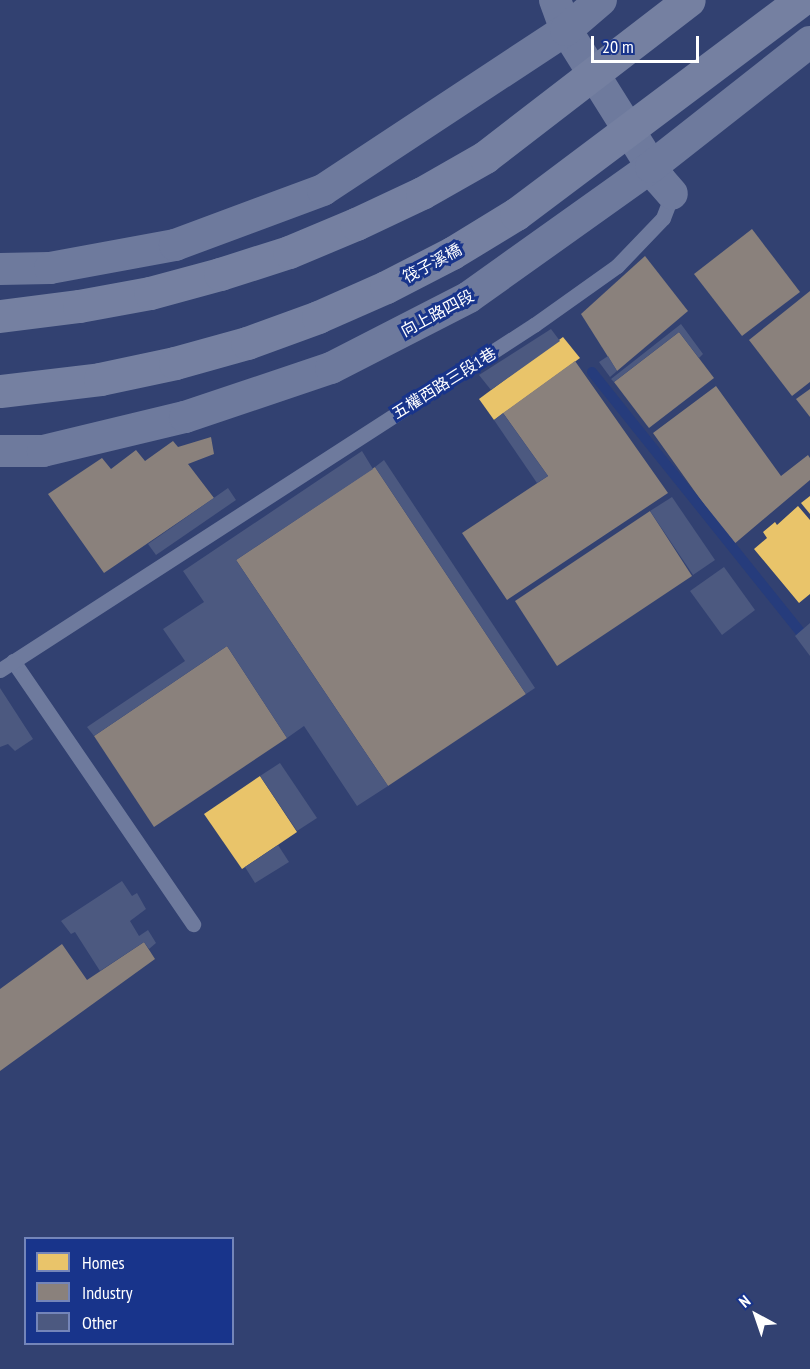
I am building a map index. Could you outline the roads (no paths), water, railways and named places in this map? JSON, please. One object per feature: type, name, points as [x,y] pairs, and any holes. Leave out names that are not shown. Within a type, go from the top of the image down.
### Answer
[{"type":"main road","points":[[0,316],[79,306],[150,293],[259,261],[356,224],[422,193],[485,157],[689,0]]},
{"type":"main road","name":"筏子溪橋","points":[[0,391],[100,378],[175,363],[247,343],[318,318],[386,287],[452,253],[516,213],[801,0]]},
{"type":"street","name":"五權西路三段1巷","points":[[555,0],[566,30],[651,167],[672,194]]},
{"type":"street","points":[[0,269],[50,268],[175,245],[323,190],[566,30],[602,0]]},
{"type":"street","name":"向上路四段","points":[[0,452],[43,451],[185,417],[331,368],[469,297],[651,167],[810,42]]},
{"type":"lane","name":"五權西路三段1巷","points":[[6,666],[534,325],[608,273],[663,218],[672,194]]},
{"type":"lane","points":[[6,666],[194,924]]},
{"type":"waterway","points":[[592,372],[810,644]]}]
